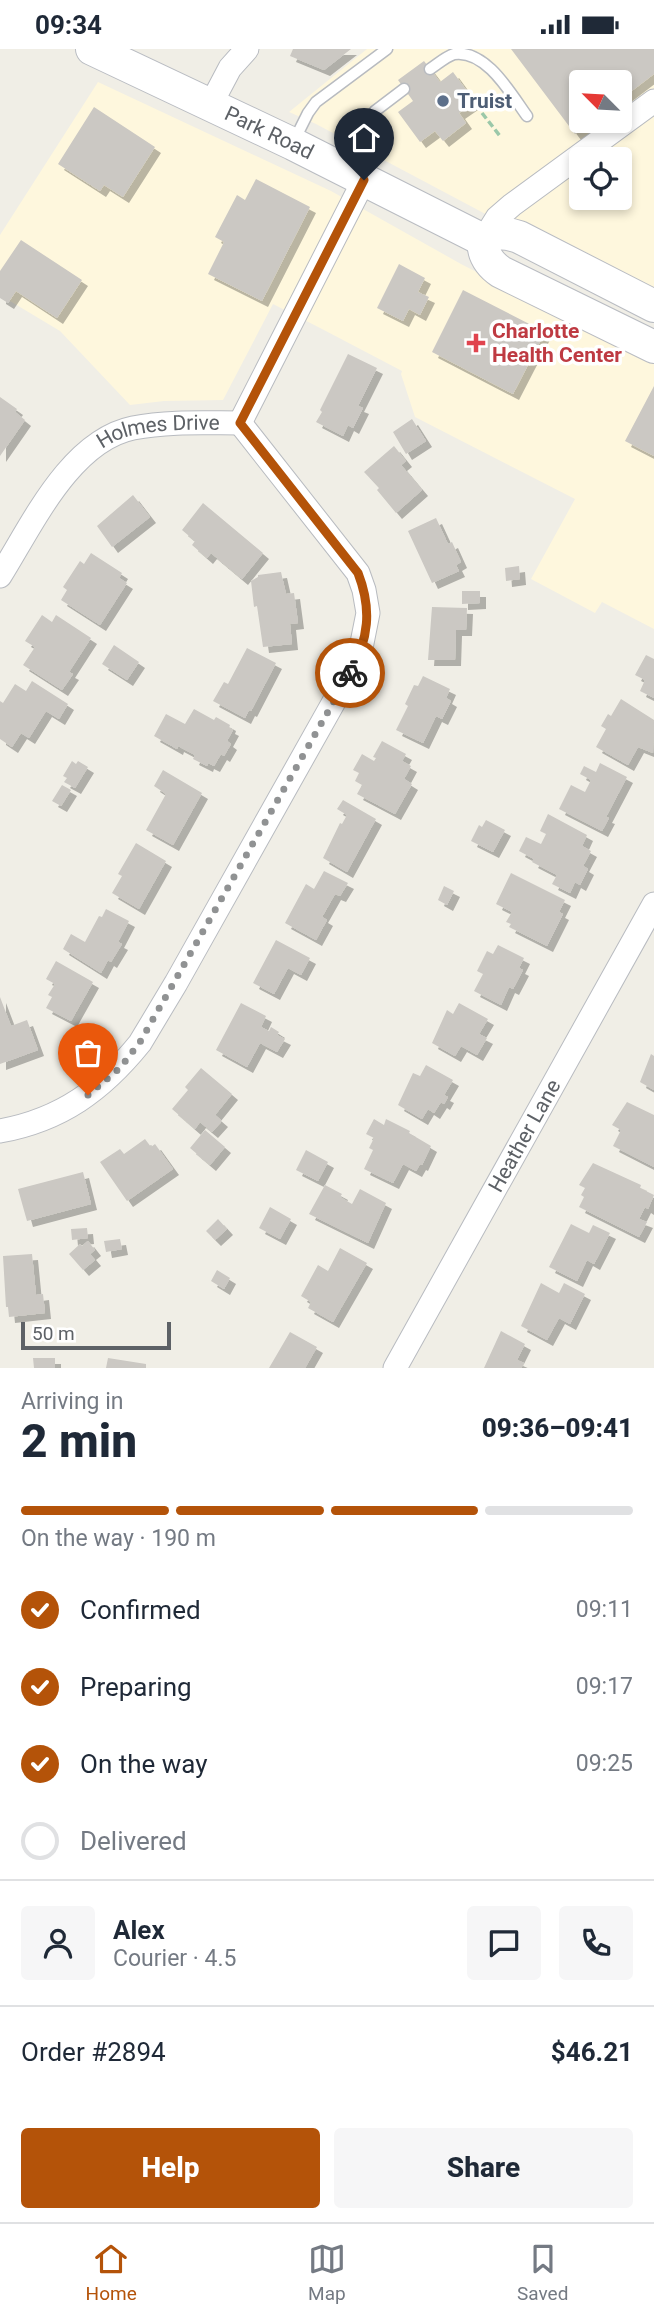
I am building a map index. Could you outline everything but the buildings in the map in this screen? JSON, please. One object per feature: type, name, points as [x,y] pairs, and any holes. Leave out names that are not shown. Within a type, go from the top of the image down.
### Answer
[{"type":"main road","name":"Park Road","points":[[92,49],[352,173],[478,248]]},
{"type":"main road","points":[[654,306],[519,237],[496,233],[478,248],[489,263],[501,272],[654,347]]},
{"type":"street","points":[[211,104],[230,68],[247,49]]},
{"type":"street","points":[[478,248],[497,218],[512,205],[654,101]]},
{"type":"street","name":"Holmes Drive","points":[[0,576],[61,479],[94,446],[131,428],[164,423],[240,423],[352,173]]},
{"type":"street","points":[[0,1131],[49,1117],[88,1095],[120,1068],[140,1042],[298,767],[360,653],[368,613],[358,573],[240,423]]},
{"type":"street","name":"Heather Lane","points":[[395,1368],[654,904]]},
{"type":"lane","points":[[293,144],[316,102],[387,49]]},
{"type":"lane","points":[[430,69],[455,54],[478,55],[527,116]]},
{"type":"lane","points":[[352,173],[356,136],[375,111],[404,89]]},
{"type":"path","points":[[482,113],[500,136]]},
{"type":"shaded area","points":[[367,49],[654,49],[654,300],[527,236],[289,112]]},
{"type":"shaded area","points":[[98,82],[331,191],[461,264],[654,363],[654,629],[602,602],[595,613],[531,579],[575,499],[415,417],[402,371],[322,329],[273,304],[223,400],[164,401],[130,405],[60,331],[0,295],[0,235]]},
{"type":"way so far","points":[[88,1095],[120,1068],[140,1042],[176,983],[350,673]]},
{"type":"place","name":"Truist","points":[[443,101]]},
{"type":"place","name":"Charlotte Health Center","points":[[476,343]]},
{"type":"route","points":[[350,673],[360,653],[368,613],[358,573],[240,423],[364,180]]}]
